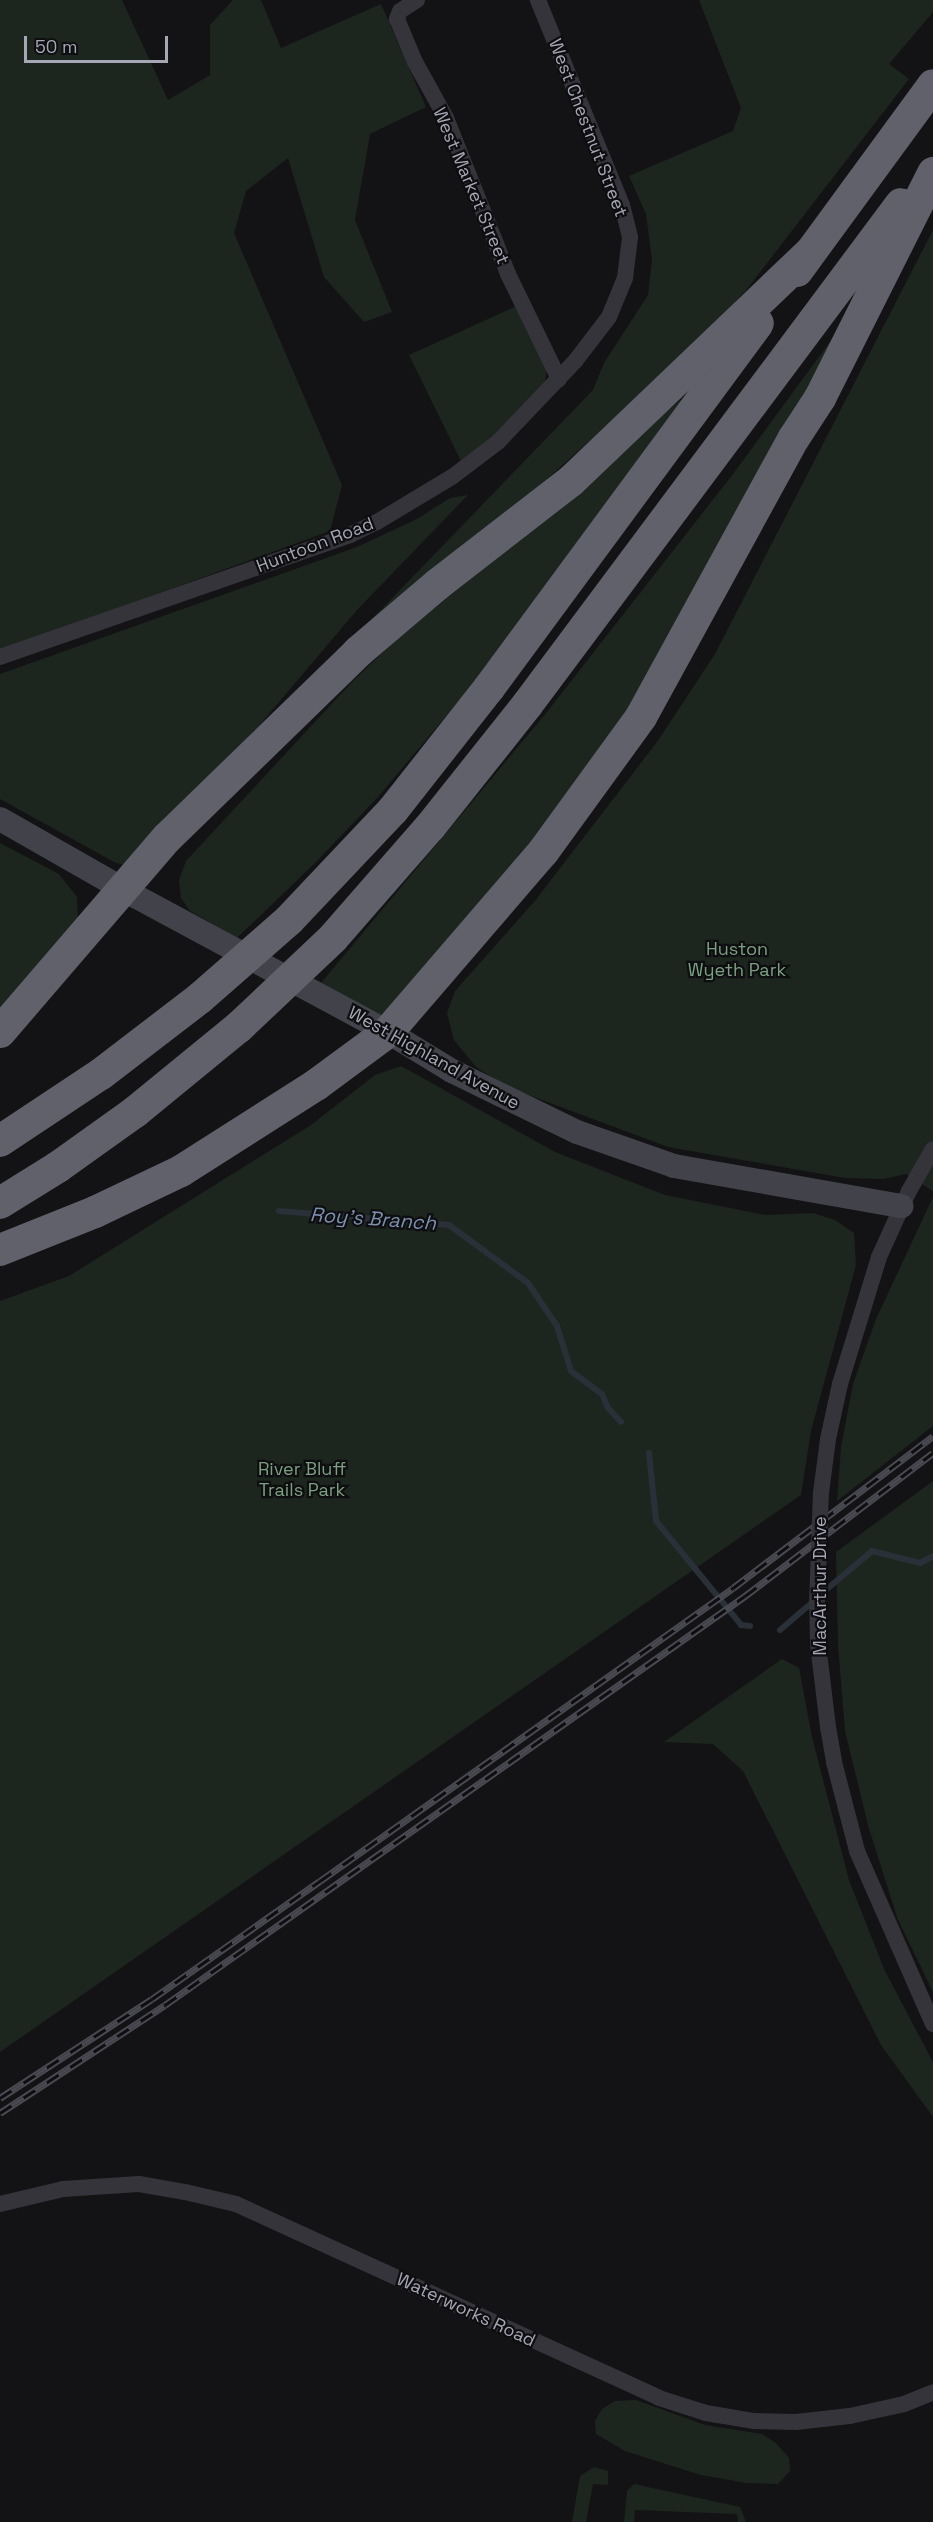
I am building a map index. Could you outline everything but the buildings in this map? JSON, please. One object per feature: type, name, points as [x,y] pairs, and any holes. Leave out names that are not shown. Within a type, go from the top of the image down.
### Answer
[{"type":"highway","points":[[0,1142],[101,1074],[200,998],[289,920],[393,810],[489,688],[933,86]]},
{"type":"highway","points":[[0,1203],[58,1167],[135,1112],[239,1027],[333,938],[430,827],[526,705],[933,161]]},
{"type":"highway","points":[[0,1250],[95,1212],[181,1171],[316,1085],[388,1032],[543,852],[641,717],[794,438],[820,398],[933,172]]},
{"type":"highway","points":[[0,1032],[167,838],[358,652],[438,584],[571,481],[810,253]]},
{"type":"street","name":"West Market Street","points":[[417,0],[400,11],[397,19],[415,62],[446,118],[508,274],[558,379]]},
{"type":"street","name":"West Chestnut Street","points":[[538,0],[622,205],[630,237],[625,278],[619,292]]},
{"type":"street","name":"Huntoon Road","points":[[0,657],[350,535],[377,522],[452,477],[498,442],[558,379],[609,317],[619,292]]},
{"type":"street","name":"West Highland Avenue","points":[[0,819],[388,1032],[452,1071],[514,1103],[625,1151],[696,1170],[902,1206]]},
{"type":"street","name":"MacArthur Drive","points":[[933,1149],[902,1206],[879,1257],[856,1329],[828,1439],[821,1493],[817,1605],[818,1644],[828,1727],[834,1762],[857,1851],[933,2024]]},
{"type":"street","name":"Waterworks Road","points":[[0,2204],[63,2189],[139,2184],[236,2204],[659,2398],[706,2413],[754,2421],[796,2422],[861,2414],[904,2404],[933,2392]]},
{"type":"green space","points":[[0,0],[122,0],[168,100],[210,75],[210,25],[233,0],[261,0],[281,48],[381,4],[426,107],[370,134],[355,220],[392,312],[364,322],[324,277],[288,158],[246,191],[234,233],[342,485],[330,531],[0,651]]},
{"type":"green space","points":[[699,0],[933,0],[933,12],[889,64],[909,79],[747,289],[697,344],[336,669],[372,619],[593,390],[604,363],[648,295],[652,260],[646,214],[629,176],[733,131],[741,108]]},
{"type":"green space","name":"Huston Wyeth Park","points":[[933,230],[933,1191],[906,1174],[883,1179],[845,1178],[668,1147],[507,1087],[476,1067],[454,1040],[447,1013],[455,991],[534,902],[657,742],[715,654]]},
{"type":"green space","points":[[865,294],[650,711],[380,1020],[321,983],[547,712],[733,474]]},
{"type":"green space","points":[[519,305],[547,367],[544,390],[515,420],[461,461],[409,355]]},
{"type":"green space","points":[[690,392],[479,677],[378,797],[317,861],[237,938],[190,911],[181,898],[179,880],[186,861],[352,682],[413,623]]},
{"type":"green space","points":[[468,495],[357,610],[195,801],[132,866],[116,863],[0,799],[0,674],[357,547],[417,519],[450,498]]},
{"type":"green space","points":[[0,843],[59,874],[77,897],[78,924],[0,1009]]},
{"type":"green space","name":"River Bluff Trails Park","points":[[401,1066],[555,1152],[665,1195],[765,1215],[813,1213],[835,1220],[854,1233],[856,1265],[811,1431],[801,1495],[0,2052],[0,1301],[69,1276],[311,1125],[375,1075]]},
{"type":"green space","points":[[933,1197],[933,1426],[837,1501],[841,1447],[853,1384],[876,1319]]},
{"type":"green space","points":[[933,1481],[933,1992],[898,1920],[869,1829],[845,1731],[838,1645],[836,1552]]},
{"type":"green space","points":[[782,1659],[799,1668],[812,1737],[849,1880],[884,1969],[933,2062],[933,2117],[881,2045],[743,1771],[713,1744],[664,1742]]},
{"type":"green space","points":[[636,2400],[705,2425],[762,2434],[776,2443],[789,2458],[790,2471],[778,2484],[747,2483],[701,2475],[625,2451],[596,2434],[595,2421],[602,2409],[615,2401]]},
{"type":"green space","points":[[594,2467],[608,2471],[608,2485],[593,2484],[586,2522],[572,2522],[580,2476]]},
{"type":"green space","points":[[634,2484],[740,2507],[746,2522],[738,2522],[737,2514],[635,2510],[634,2522],[624,2522],[627,2491]]},
{"type":"waterway","name":"Roy's Branch","points":[[279,1211],[449,1225],[528,1283],[557,1326],[571,1371],[602,1394],[608,1408],[621,1422]]},
{"type":"waterway","name":"Roy's Branch","points":[[649,1453],[656,1521],[741,1625],[750,1626]]},
{"type":"waterway","name":"Roy's Branch","points":[[821,1594],[872,1551],[920,1563],[933,1556]]},
{"type":"waterway","name":"Roy's Branch","points":[[780,1630],[814,1601]]},
{"type":"railway","points":[[0,2098],[152,1999],[733,1588],[933,1436]]},
{"type":"railway","points":[[0,2113],[165,2005],[745,1596],[933,1453]]}]
